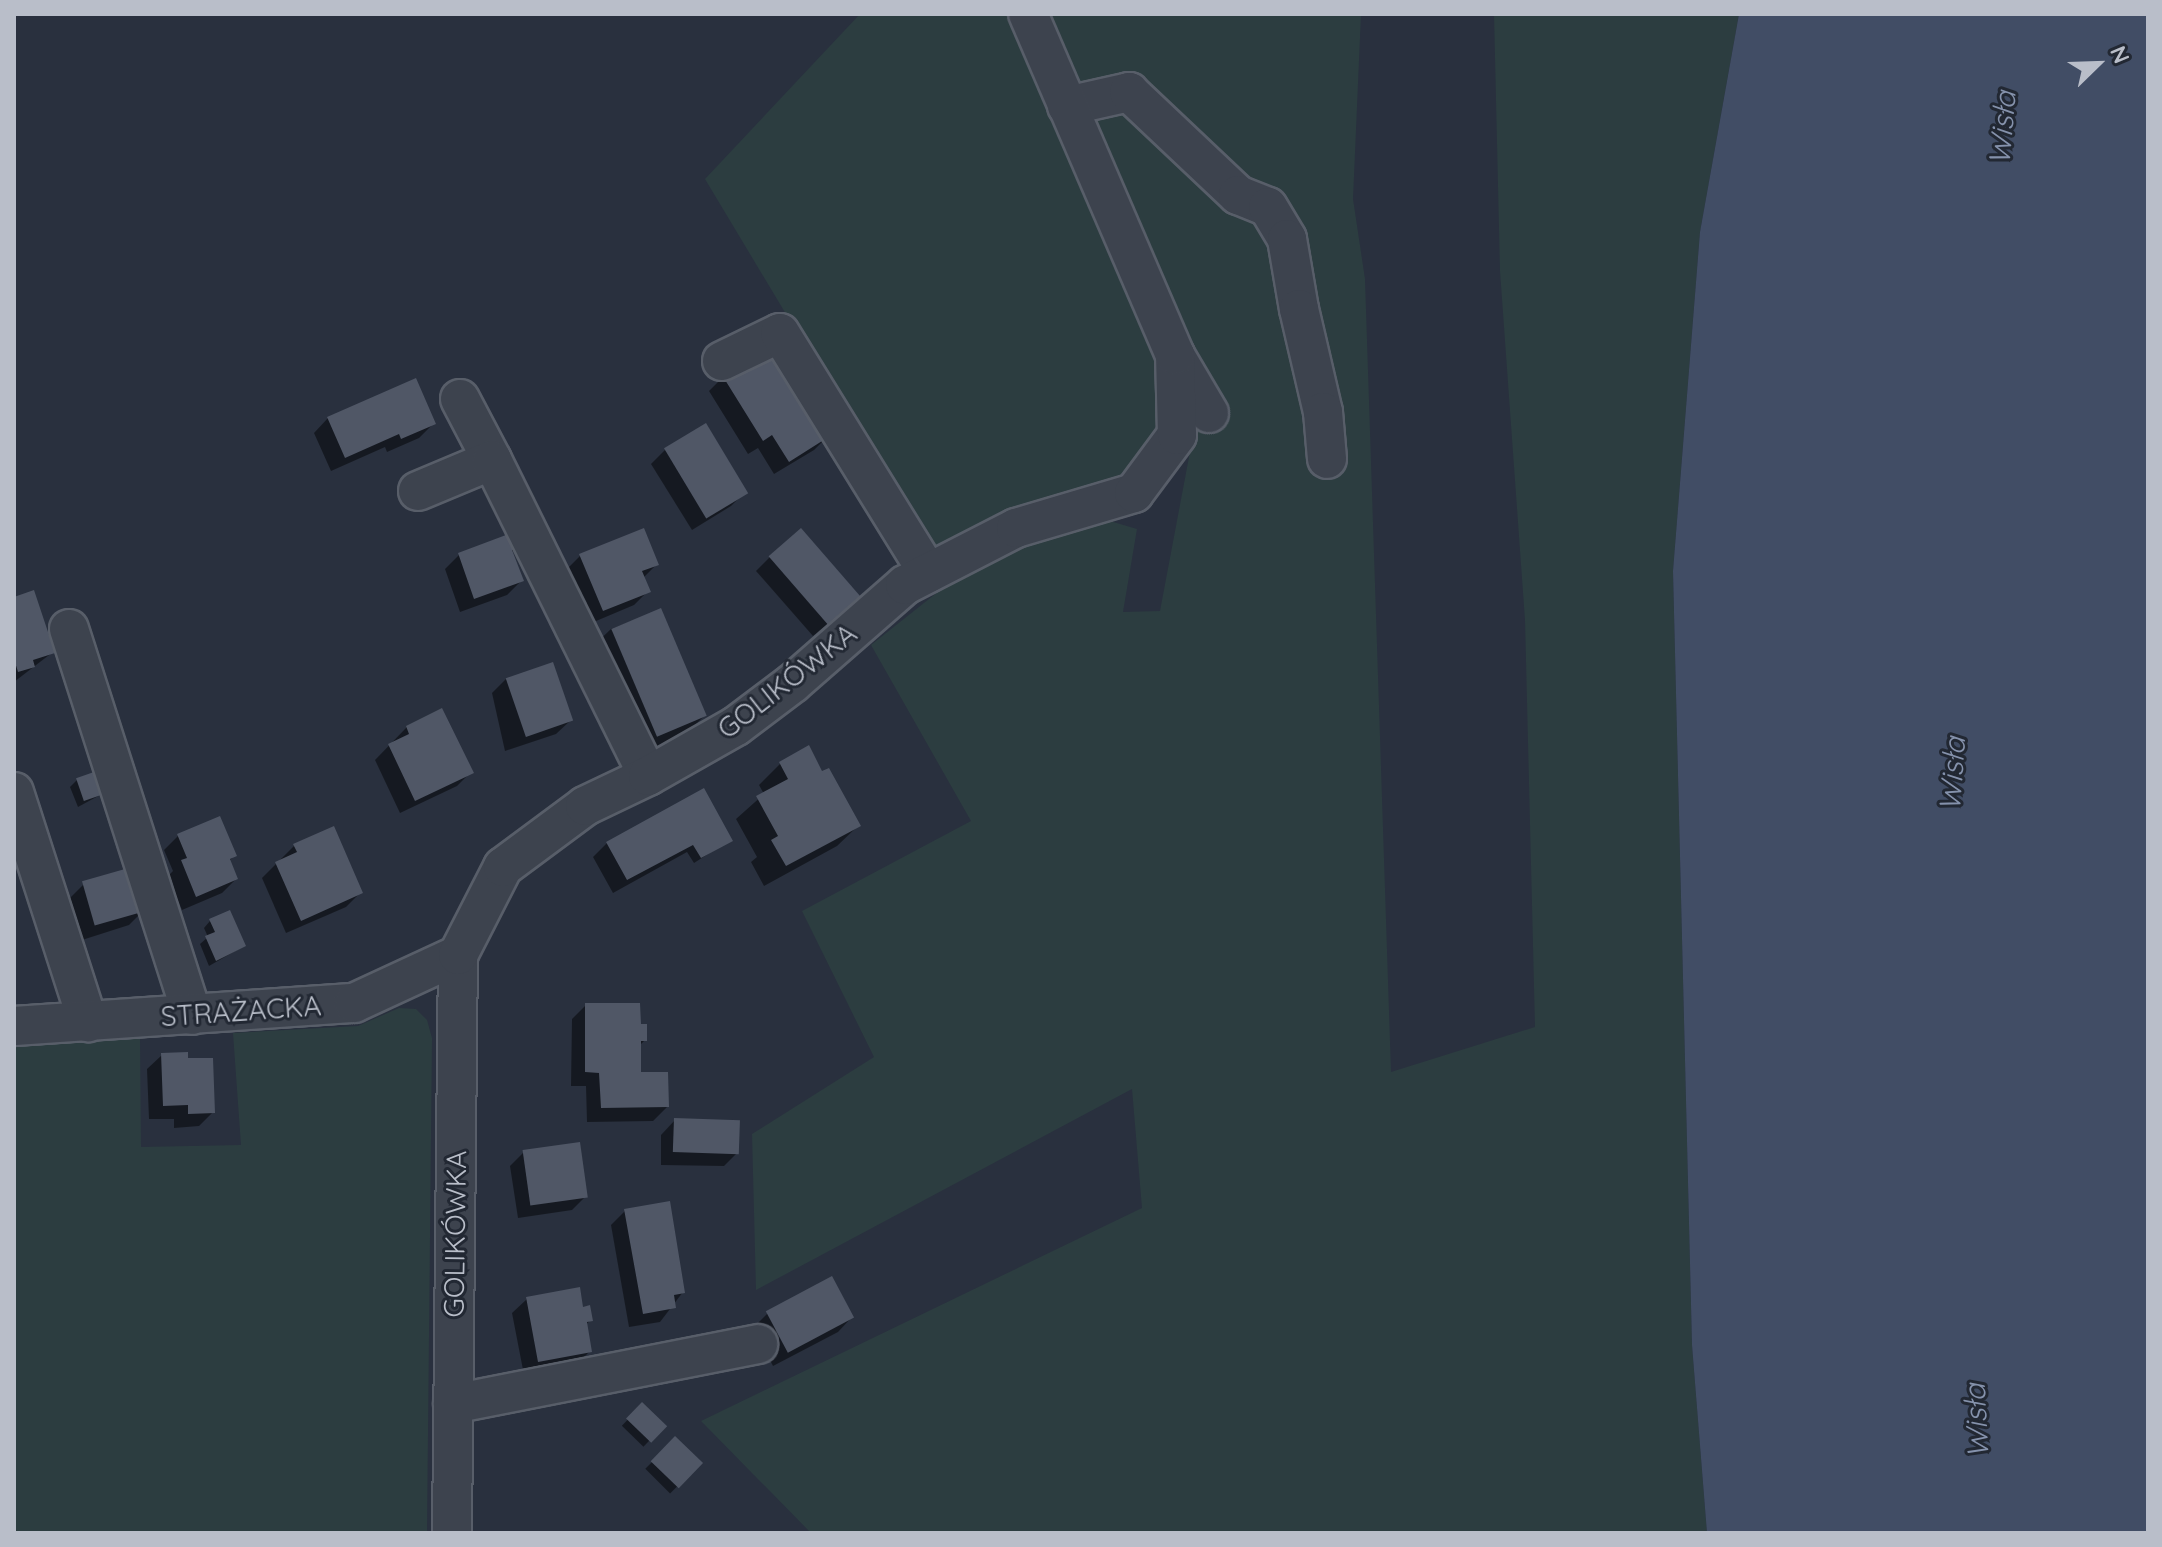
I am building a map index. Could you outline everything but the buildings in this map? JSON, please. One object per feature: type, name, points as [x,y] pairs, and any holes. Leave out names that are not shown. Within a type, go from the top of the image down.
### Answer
[{"type":"street","name":"GOLIKÓWKA","points":[[452,1533],[458,955],[503,867],[585,806],[648,776],[736,726],[793,683],[905,585],[1016,528],[1134,493],[1177,435],[1175,355],[1028,14]]},
{"type":"street","points":[[1067,106],[1129,92],[1238,195],[1268,207],[1287,239],[1299,309],[1323,412],[1327,459]]},
{"type":"street","points":[[722,361],[780,333],[928,573]]},
{"type":"street","points":[[1175,355],[1209,413]]},
{"type":"street","points":[[460,399],[648,776]]},
{"type":"street","points":[[418,491],[492,460]]},
{"type":"street","points":[[69,629],[192,1015]]},
{"type":"street","points":[[14,792],[88,1022]]},
{"type":"street","name":"STRAŻACKA","points":[[14,1026],[354,1003],[458,955]]},
{"type":"street","points":[[453,1404],[758,1344]]},
{"type":"shaded area","points":[[860,14],[1012,14],[1153,339],[1163,380],[1162,424],[1127,475],[934,561],[705,179]]},
{"type":"shaded area","points":[[1051,14],[1361,14],[1353,199],[1365,279],[1391,1072],[1535,1027],[1525,620],[1500,271],[1494,14],[1739,14],[1700,232],[1673,571],[1692,1345],[1707,1533],[811,1533],[701,1421],[1142,1208],[1132,1089],[756,1290],[752,1134],[874,1057],[802,911],[971,821],[871,645],[958,576],[1027,544],[1110,521],[1137,529],[1123,612],[1160,611],[1205,372]]},
{"type":"shaded area","points":[[399,1008],[416,1009],[427,1020],[432,1038],[427,1533],[14,1533],[14,1045],[140,1036],[141,1147],[241,1145],[233,1033],[358,1026]]},
{"type":"water","name":"Wisła","points":[[1739,14],[2148,14],[2148,1533],[1707,1533],[1692,1345],[1673,571],[1700,232]]}]
